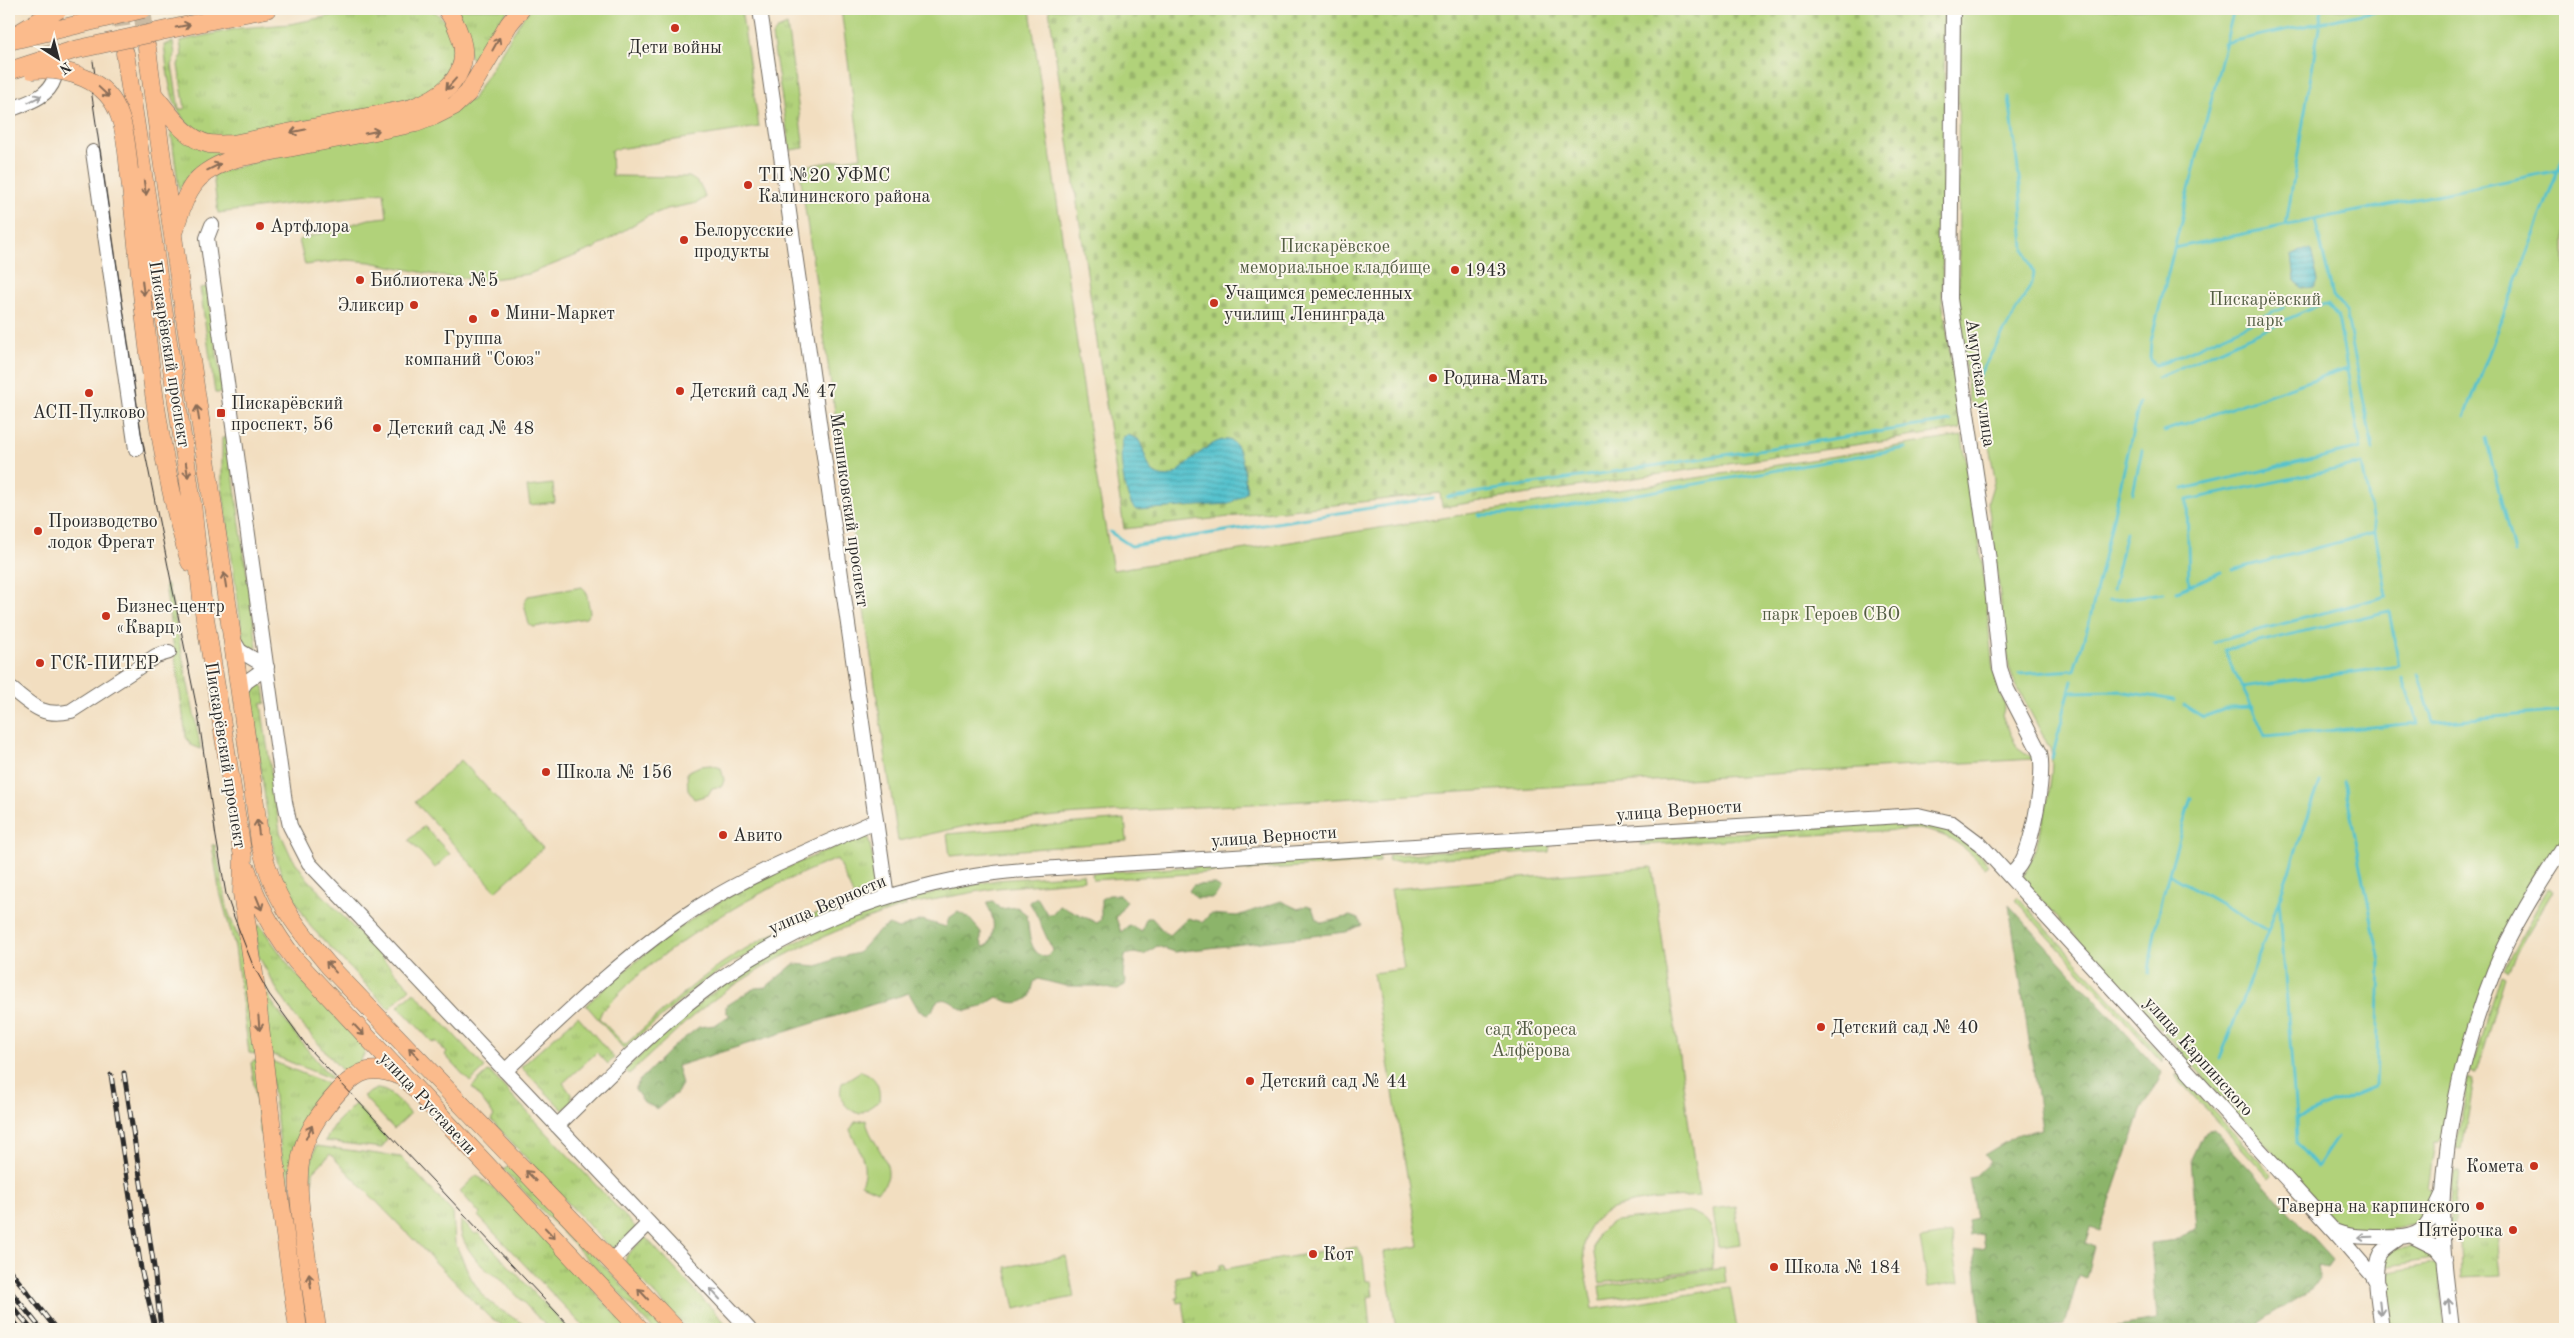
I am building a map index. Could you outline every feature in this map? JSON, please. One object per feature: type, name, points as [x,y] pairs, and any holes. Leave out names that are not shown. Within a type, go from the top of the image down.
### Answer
[{"type":"main road","points":[[9,40],[59,9]]},
{"type":"main road","points":[[9,71],[74,50],[141,42],[268,9]]},
{"type":"main road","points":[[153,94],[189,133],[209,144],[233,144],[412,108],[430,101],[444,92],[455,81],[461,70],[464,50],[461,38],[446,9]]},
{"type":"main road","points":[[172,236],[187,192],[202,173],[215,165],[236,158],[416,124],[454,106],[473,86],[498,40],[521,9]]},
{"type":"main road","points":[[9,40],[138,10]]},
{"type":"main road","name":"Пискарёвский проспект","points":[[141,42],[153,94],[172,236],[234,641],[260,842],[268,875]]},
{"type":"main road","name":"Пискарёвский проспект","points":[[125,53],[192,502],[202,599],[243,857],[242,893],[254,974],[279,1190],[298,1329]]},
{"type":"main road","points":[[9,71],[56,69],[86,78],[105,91],[114,102],[120,116],[129,170],[153,378],[172,497],[202,599]]},
{"type":"main road","name":"улица Руставели","points":[[243,857],[262,911],[278,938],[296,962],[640,1329]]},
{"type":"main road","name":"улица Руставели","points":[[268,875],[280,901],[296,927],[329,966],[676,1329]]},
{"type":"main road","points":[[317,1329],[297,1188],[299,1163],[305,1140],[316,1118],[343,1086],[358,1074],[368,1070],[386,1070],[404,1077]]},
{"type":"street","name":"Меншиковский проспект","points":[[760,9],[887,897]]},
{"type":"street","name":"Амурская улица","points":[[1953,9],[1950,299],[1989,560],[2000,668],[2007,689],[2040,753],[2043,764],[2041,784],[2026,851],[2022,861],[2009,876]]},
{"type":"street","points":[[9,110],[40,97],[49,90],[54,79]]},
{"type":"street","points":[[93,152],[136,448]]},
{"type":"street","points":[[212,225],[207,238],[285,802],[294,838],[309,862],[749,1329]]},
{"type":"street","points":[[234,641],[240,651],[267,667]]},
{"type":"street","points":[[9,687],[48,714],[71,711],[156,656],[169,652]]},
{"type":"street","points":[[241,690],[246,682],[267,667]]},
{"type":"street","name":"улица Верности","points":[[557,1126],[686,1004],[728,974],[808,929],[887,897],[963,878],[1026,870],[1899,815],[1936,818],[1952,823],[1980,844],[2037,906]]},
{"type":"street","points":[[506,1071],[576,1005],[646,945],[698,907],[760,871],[875,821]]},
{"type":"street","points":[[2452,1329],[2445,1260],[2443,1193],[2455,1104],[2482,1005],[2506,946],[2565,845]]},
{"type":"street","name":"улица Карпинского","points":[[2037,906],[2334,1231],[2372,1275],[2378,1286]]},
{"type":"street","points":[[2334,1231],[2360,1238],[2398,1239],[2412,1236],[2429,1222],[2443,1193]]},
{"type":"street","points":[[611,1261],[649,1223]]},
{"type":"street","points":[[2412,1236],[2436,1248],[2445,1260]]},
{"type":"street","name":"улица Карпинского","points":[[2382,1329],[2378,1286],[2378,1260],[2381,1252],[2398,1239]]},
{"type":"green space","points":[[412,7],[427,9],[437,13],[450,29],[455,51],[451,73],[446,81],[424,97],[220,138],[197,131],[188,124],[175,104],[164,45],[173,42],[175,54],[172,65],[179,109],[185,109],[178,65],[182,54],[180,41],[240,28],[290,24],[365,9]]},
{"type":"green space","points":[[452,9],[509,9],[493,31],[478,60],[471,58]]},
{"type":"green space","points":[[532,9],[741,9],[759,127],[611,150],[612,176],[689,177],[700,185],[705,198],[697,203],[667,209],[646,217],[595,248],[529,274],[484,280],[440,276],[370,262],[347,260],[305,265],[299,240],[369,219],[387,217],[384,192],[218,213],[213,174],[472,100],[525,14]]},
{"type":"green space","name":"парк Героев СВО","points":[[841,9],[1030,9],[1094,464],[1113,570],[1962,436],[1982,561],[1993,670],[2005,705],[2002,716],[2017,747],[2034,759],[1078,814],[980,823],[898,841],[799,167],[861,157]]},
{"type":"green space","name":"Пискарёвское мемориальное кладбище","points":[[1049,9],[1945,9],[1942,298],[1961,429],[1442,507],[1440,493],[1124,529]]},
{"type":"green space","name":"Пискарёвский парк","points":[[1958,9],[2565,9],[2565,833],[2514,915],[2444,1132],[2439,1142],[2435,1142],[2428,1188],[2432,1189],[2428,1210],[2420,1224],[2415,1226],[2362,1231],[2343,1226],[2334,1220],[2022,878],[2040,835],[2048,797],[2052,764],[2051,751],[2013,679],[2009,666],[1988,502],[1995,479],[1984,416],[1969,400],[1959,305]]},
{"type":"green space","points":[[787,25],[804,148],[790,150],[772,36],[778,29]]},
{"type":"green space","points":[[174,130],[226,153],[213,158],[192,171],[179,190],[171,131]]},
{"type":"green space","points":[[207,287],[223,393],[215,393],[200,288]]},
{"type":"green space","points":[[228,437],[257,647],[252,651],[244,646],[222,486],[222,438]]},
{"type":"green space","points":[[553,484],[555,502],[530,505],[527,487]]},
{"type":"green space","points":[[165,585],[168,585],[201,749],[191,745],[186,737]]},
{"type":"green space","points":[[582,587],[586,591],[590,612],[586,618],[534,627],[529,625],[524,603],[528,596]]},
{"type":"green space","points":[[255,683],[259,683],[264,687],[266,703],[261,704],[280,832],[291,856],[307,878],[410,988],[389,1009],[310,926],[282,877],[270,835],[250,689]]},
{"type":"green space","points":[[461,760],[543,848],[496,891],[415,802]]},
{"type":"green space","points":[[711,765],[721,768],[724,780],[722,786],[712,788],[708,795],[694,799],[688,790],[687,772],[700,766]]},
{"type":"green space","points":[[1125,819],[1127,841],[950,856],[947,834]]},
{"type":"green space","points":[[1900,822],[1928,824],[1949,831],[1968,844],[1988,864],[1984,867],[1962,846],[1946,837],[1917,829],[1640,845],[1640,839]]},
{"type":"green space","points":[[424,826],[450,854],[435,868],[409,840]]},
{"type":"green space","points":[[862,836],[868,838],[870,844],[877,883],[875,894],[735,961],[700,984],[624,1049],[586,1005],[650,950],[712,906],[775,873]],"holes":[[[837,859],[854,897],[769,936],[721,964],[684,993],[625,1045],[599,1018],[602,1011],[628,985],[665,954],[736,907],[811,869]]]},
{"type":"green space","points":[[212,845],[215,845],[228,911],[246,959],[256,1054],[249,1053],[235,947],[219,889]]},
{"type":"green space","points":[[1550,845],[1549,852],[1388,861],[1389,855]]},
{"type":"green space","points":[[1380,855],[1379,862],[1093,880],[1092,873]]},
{"type":"green space","name":"сад Жореса Алфёрова","points":[[1652,867],[1699,1196],[1647,1200],[1628,1204],[1611,1210],[1597,1218],[1588,1230],[1584,1247],[1587,1278],[1593,1309],[1730,1288],[1737,1329],[1396,1329],[1384,1252],[1419,1246],[1373,973],[1404,969],[1391,889]]},
{"type":"green space","points":[[1083,874],[1084,880],[997,888],[910,904],[909,898],[996,880]]},
{"type":"green space","points":[[1215,884],[1220,889],[1214,898],[1196,898],[1189,891],[1193,885]]},
{"type":"green space","points":[[2548,888],[2553,891],[2508,970],[2504,968]]},
{"type":"green space","points":[[1109,895],[1119,895],[1127,901],[1116,918],[1121,932],[1129,925],[1142,931],[1146,918],[1152,918],[1165,933],[1170,935],[1188,918],[1203,922],[1210,914],[1237,916],[1281,901],[1298,909],[1307,905],[1312,907],[1316,919],[1322,923],[1350,916],[1358,919],[1362,925],[1346,932],[1175,952],[1157,946],[1144,955],[1134,953],[1125,955],[1123,976],[1126,980],[1125,985],[1116,990],[1097,986],[1066,986],[1038,979],[1034,982],[1030,997],[1022,1002],[1010,1002],[997,997],[981,1007],[966,1011],[948,1001],[941,1000],[936,1002],[932,1011],[928,1014],[919,1011],[909,993],[677,1066],[682,1084],[677,1093],[657,1109],[644,1102],[635,1090],[639,1081],[674,1046],[699,1027],[715,1025],[730,1015],[726,1012],[726,1006],[755,988],[766,987],[794,964],[818,966],[837,958],[858,953],[876,933],[889,925],[898,929],[922,920],[946,927],[949,918],[958,912],[968,917],[981,932],[981,942],[984,947],[988,945],[993,933],[993,921],[988,902],[993,901],[1000,909],[1017,907],[1027,915],[1030,940],[1036,951],[1046,957],[1053,950],[1029,902],[1037,897],[1047,914],[1052,914],[1059,906],[1097,923],[1101,920],[1101,899]]},
{"type":"green space","points":[[2018,897],[2162,1056],[2162,1062],[2015,900]]},
{"type":"green space","points":[[905,900],[906,906],[822,937],[742,980],[694,1015],[629,1074],[625,1070],[711,994],[756,964],[828,927]]},
{"type":"green space","points":[[2009,905],[2162,1073],[2141,1111],[2100,1231],[2090,1228],[2085,1243],[2094,1247],[2086,1278],[2079,1275],[2065,1324],[2040,1329],[1982,1329],[1974,1250],[1985,1248],[1983,1234],[1970,1236],[1968,1220],[1976,1218],[1969,1177],[1975,1176],[1990,1162],[1984,1155],[2019,1134],[2042,1129]]},
{"type":"green space","points":[[260,925],[290,967],[366,1050],[357,1068],[346,1075],[296,1018],[276,988],[258,955],[256,927]]},
{"type":"green space","points":[[2501,975],[2505,977],[2476,1073],[2470,1072]]},
{"type":"green space","points":[[261,985],[295,1034],[334,1080],[268,1053]]},
{"type":"green space","points":[[414,992],[485,1068],[470,1082],[445,1055],[447,1053],[436,1041],[433,1043],[398,1006]]},
{"type":"green space","points":[[578,1016],[614,1058],[608,1064],[597,1052],[563,1083],[571,1094],[572,1102],[563,1110],[521,1067]]},
{"type":"green space","points":[[269,1060],[326,1083],[331,1089],[312,1112],[299,1135],[291,1160],[289,1189],[286,1189]]},
{"type":"green space","points":[[257,1061],[265,1135],[261,1136],[251,1063]]},
{"type":"green space","points":[[489,1071],[636,1228],[616,1248],[608,1246],[491,1120],[494,1116],[472,1087]]},
{"type":"green space","points":[[861,1071],[870,1075],[876,1082],[879,1091],[879,1101],[860,1114],[846,1106],[842,1098],[841,1088],[842,1083]]},
{"type":"green space","points":[[2180,1075],[2273,1176],[2270,1179],[2175,1076]]},
{"type":"green space","points":[[2468,1078],[2474,1080],[2462,1150],[2456,1149]]},
{"type":"green space","points":[[376,1089],[391,1094],[410,1114],[394,1129],[363,1096]]},
{"type":"green space","points":[[355,1104],[387,1139],[382,1148],[325,1141],[336,1123]]},
{"type":"green space","points":[[866,1120],[887,1166],[888,1175],[885,1183],[877,1191],[861,1184],[864,1163],[850,1130],[855,1122]]},
{"type":"green space","points":[[2213,1129],[2333,1260],[2328,1267],[2318,1265],[2320,1279],[2313,1289],[2249,1329],[2118,1329],[2117,1326],[2157,1320],[2151,1243],[2178,1240],[2197,1227],[2191,1159],[2204,1131]]},
{"type":"green space","points":[[316,1146],[401,1157],[453,1213],[455,1243],[471,1278],[483,1296],[497,1308],[533,1329],[508,1329],[488,1316],[330,1154],[313,1172],[312,1197],[310,1167]]},
{"type":"green space","points":[[509,1165],[663,1329],[653,1329],[504,1170]]},
{"type":"green space","points":[[2454,1172],[2459,1172],[2453,1229],[2448,1228]]},
{"type":"green space","points":[[477,1175],[509,1202],[630,1329],[586,1329],[478,1216],[480,1214],[460,1191]]},
{"type":"green space","points":[[1735,1206],[1740,1244],[1718,1247],[1713,1209]]},
{"type":"green space","points":[[1691,1212],[1708,1222],[1711,1228],[1713,1235],[1713,1268],[1600,1283],[1594,1247],[1599,1233],[1606,1227],[1616,1221]]},
{"type":"green space","points":[[461,1220],[475,1234],[478,1233],[568,1329],[549,1329],[499,1277],[482,1266],[464,1242],[461,1232]]},
{"type":"green space","points":[[1951,1233],[1959,1282],[1928,1287],[1920,1238]]},
{"type":"green space","points":[[2497,1234],[2501,1275],[2461,1277],[2460,1238]]},
{"type":"green space","points":[[645,1237],[731,1329],[687,1329],[627,1265],[625,1262],[627,1255]]},
{"type":"green space","points":[[2422,1246],[2438,1258],[2384,1267],[2387,1255],[2395,1249]]},
{"type":"green space","points":[[1357,1247],[1363,1258],[1366,1281],[1371,1281],[1373,1296],[1368,1297],[1371,1329],[1187,1329],[1183,1302],[1177,1303],[1176,1298],[1179,1298],[1176,1277],[1192,1274],[1191,1269],[1195,1269],[1196,1273],[1220,1270],[1220,1265],[1224,1264],[1225,1269],[1333,1249],[1335,1257],[1344,1256],[1344,1249]]},
{"type":"green space","points":[[1066,1256],[1074,1297],[1015,1309],[1006,1267]]},
{"type":"green space","points":[[2438,1263],[2444,1329],[2390,1329],[2385,1273]]},
{"type":"green space","points":[[1724,1268],[1726,1282],[1601,1300],[1599,1286]]},
{"type":"water","points":[[2301,250],[2311,250],[2318,281],[2315,287],[2301,288],[2295,280],[2292,255]]},
{"type":"water","points":[[1128,435],[1138,439],[1151,470],[1156,474],[1164,476],[1175,474],[1206,448],[1215,443],[1224,440],[1231,441],[1237,447],[1242,458],[1247,492],[1229,504],[1136,510],[1128,497],[1123,476],[1122,444],[1123,437]]},
{"type":"waterway","points":[[2234,9],[2151,341],[2150,358],[2155,365],[2166,362],[2285,307]]},
{"type":"waterway","points":[[2286,225],[2322,9]]},
{"type":"waterway","points":[[2224,43],[2385,9]]},
{"type":"waterway","points":[[1975,382],[2032,283],[2034,273],[2024,249],[2020,186],[2009,97]]},
{"type":"waterway","points":[[2465,417],[2565,152]]},
{"type":"waterway","points":[[2174,248],[2565,169]]},
{"type":"waterway","points":[[2315,220],[2333,296],[2346,311],[2373,450]]},
{"type":"waterway","points":[[2157,378],[2319,305],[2328,304],[2338,317],[2361,448],[2183,489]]},
{"type":"waterway","points":[[2164,431],[2347,368]]},
{"type":"waterway","points":[[2019,674],[2074,670],[2089,623],[2139,404]]},
{"type":"waterway","points":[[1447,497],[1950,421]]},
{"type":"waterway","points":[[2486,438],[2514,553]]},
{"type":"waterway","points":[[1479,515],[1521,514],[1906,448]]},
{"type":"waterway","points":[[2133,493],[2142,450]]},
{"type":"waterway","points":[[2189,586],[2187,500],[2362,464],[2387,596],[2214,642]]},
{"type":"waterway","points":[[1110,532],[1131,546],[1433,498]]},
{"type":"waterway","points":[[2113,589],[2126,532]]},
{"type":"waterway","points":[[2232,570],[2375,533]]},
{"type":"waterway","points":[[2177,591],[2221,572]]},
{"type":"waterway","points":[[2109,600],[2163,593]]},
{"type":"waterway","points":[[2241,687],[2399,666],[2389,611],[2225,650],[2240,683],[2245,693],[2265,736],[2418,723],[2403,679]]},
{"type":"waterway","points":[[2418,674],[2433,722],[2565,711]]},
{"type":"waterway","points":[[2052,758],[2072,681]]},
{"type":"waterway","points":[[2069,692],[2120,691],[2174,700]]},
{"type":"waterway","points":[[2184,705],[2203,717],[2228,708],[2253,707]]},
{"type":"waterway","points":[[2279,898],[2296,1119],[2376,1086],[2380,962],[2344,781]]},
{"type":"waterway","points":[[2220,1059],[2268,931],[2320,782]]},
{"type":"waterway","points":[[2149,973],[2160,907],[2191,798]]},
{"type":"waterway","points":[[2169,874],[2268,931]]},
{"type":"waterway","points":[[2296,1119],[2297,1144],[2317,1167],[2337,1137]]},
{"type":"tunnel","points":[[119,9],[125,53]]},
{"type":"tunnel","points":[[142,9],[147,48]]},
{"type":"tunnel","points":[[44,23],[55,66]]},
{"type":"tram line","points":[[93,61],[95,75]]},
{"type":"tram line","points":[[91,89],[141,433],[198,714],[226,894],[234,917],[252,963],[269,994],[309,1049],[572,1329]]},
{"type":"railway","points":[[124,1073],[154,1267],[161,1329]]},
{"type":"railway","points":[[111,1075],[141,1269],[154,1323]]},
{"type":"railway","points":[[9,1269],[56,1329]]},
{"type":"railway","points":[[9,1289],[41,1329]]},
{"type":"railway","points":[[9,1302],[31,1329]]},
{"type":"railway","points":[[9,1315],[20,1329]]},
{"type":"place","name":"Дети войны","points":[[675,28]]},
{"type":"place","name":"ТП №20 УФМС Калининского района","points":[[748,185]]},
{"type":"place","name":"Артфлора","points":[[260,226]]},
{"type":"place","name":"Белорусские продукты","points":[[684,240]]},
{"type":"place","name":"1943","points":[[1455,270]]},
{"type":"place","name":"Библиотека №5","points":[[360,280]]},
{"type":"place","name":"Учащимся ремесленных училищ Ленинграда","points":[[1214,303]]},
{"type":"place","name":"Эликсир","points":[[414,305]]},
{"type":"place","name":"Мини-Маркет","points":[[495,313]]},
{"type":"place","name":"Группа компаний \"Союз\"","points":[[473,319]]},
{"type":"place","name":"Родина-Мать","points":[[1433,378]]},
{"type":"place","name":"Детский сад № 47","points":[[680,391]]},
{"type":"place","name":"АСП-Пулково","points":[[89,393]]},
{"type":"place","name":"Пискарёвский проспект, 56","points":[[221,413]]},
{"type":"place","name":"Детский сад № 48","points":[[377,428]]},
{"type":"place","name":"Производство лодок Фрегат","points":[[38,531]]},
{"type":"place","name":"Бизнес-центр «Кварц»","points":[[106,616]]},
{"type":"place","name":"ГСК-ПИТЕР","points":[[40,663]]},
{"type":"place","name":"Школа № 156","points":[[546,772]]},
{"type":"place","name":"Авито","points":[[723,835]]},
{"type":"place","name":"Детский сад № 40","points":[[1821,1027]]},
{"type":"place","name":"Детский сад № 44","points":[[1250,1081]]},
{"type":"place","name":"Комета","points":[[2534,1166]]},
{"type":"place","name":"Таверна на карпинского","points":[[2480,1206]]},
{"type":"place","name":"Пятёрочка","points":[[2513,1230]]},
{"type":"place","name":"Кот","points":[[1313,1254]]},
{"type":"place","name":"Школа № 184","points":[[1774,1267]]}]
